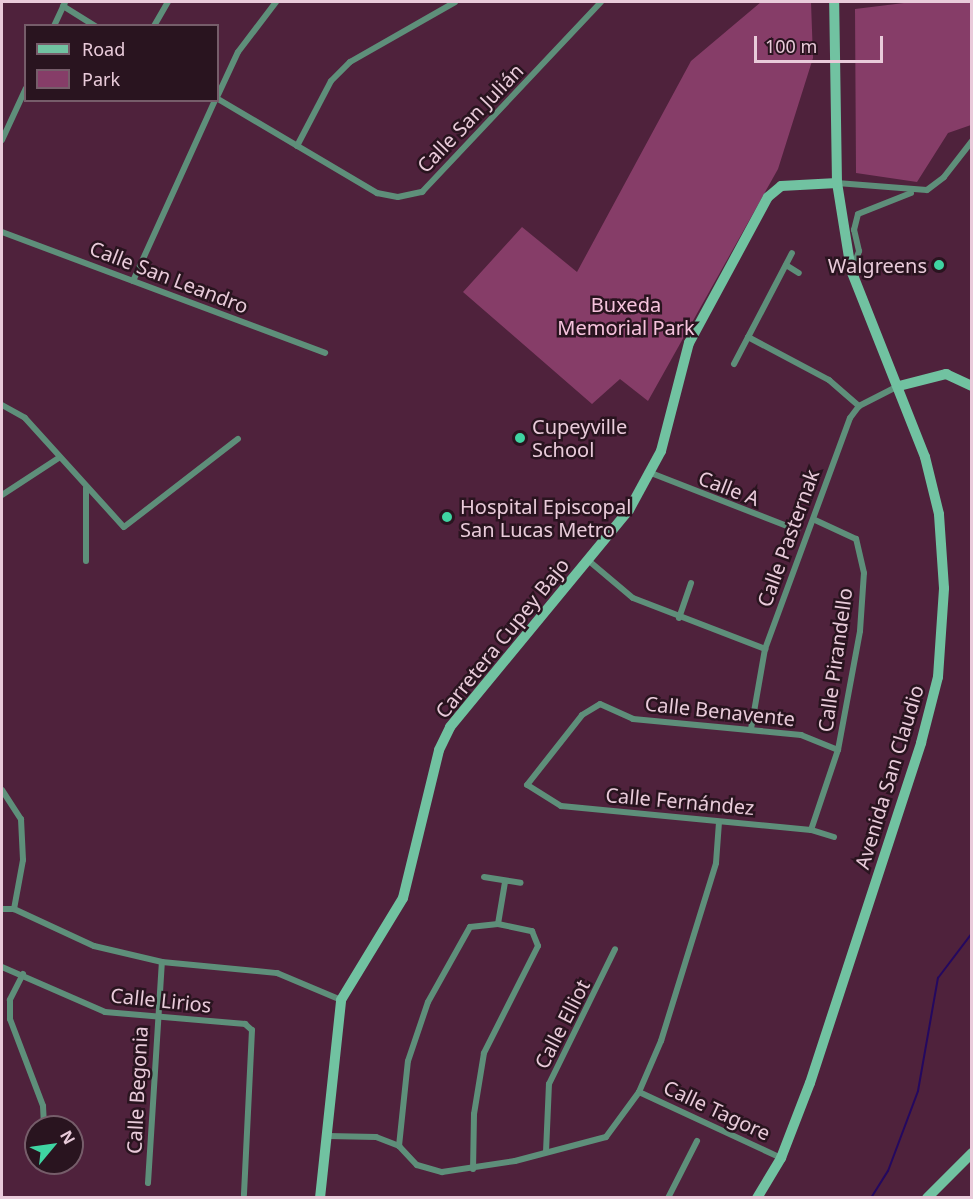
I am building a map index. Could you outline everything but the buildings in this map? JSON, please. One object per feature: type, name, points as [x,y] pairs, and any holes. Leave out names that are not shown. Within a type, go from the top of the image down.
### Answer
[{"type":"street","points":[[155,24],[168,2]]},
{"type":"street","points":[[219,94],[238,52],[276,2]]},
{"type":"street","points":[[297,146],[331,81],[350,62],[455,2]]},
{"type":"street","name":"Calle San Julián","points":[[219,99],[377,193],[398,197],[422,192],[601,2]]},
{"type":"street","name":"Avenida San Claudio","points":[[757,1197],[781,1158],[814,1072],[938,677],[944,588],[939,514],[899,386],[851,270],[837,183],[834,2]]},
{"type":"street","points":[[55,24],[64,4],[92,24]]},
{"type":"street","points":[[2,140],[24,92]]},
{"type":"street","points":[[133,281],[215,102]]},
{"type":"street","points":[[851,270],[859,251],[854,230],[858,214],[944,177],[972,141]]},
{"type":"street","points":[[837,183],[873,182],[912,192]]},
{"type":"street","name":"Carretera Cupey Bajo","points":[[320,1197],[341,1000],[403,898],[440,750],[450,727],[589,561],[651,473],[689,343],[768,197],[781,186],[837,183]]},
{"type":"street","name":"Calle San Leandro","points":[[2,232],[325,353]]},
{"type":"street","points":[[734,364],[792,253]]},
{"type":"street","points":[[786,265],[799,273]]},
{"type":"street","points":[[748,337],[829,380],[859,406],[899,386],[946,374],[972,386]]},
{"type":"street","points":[[2,405],[25,418],[86,488],[124,527],[238,439]]},
{"type":"street","name":"Calle Pasternak","points":[[751,729],[765,650],[813,519],[859,406]]},
{"type":"street","points":[[2,495],[60,458]]},
{"type":"street","name":"Calle A","points":[[651,473],[797,530]]},
{"type":"street","points":[[86,488],[86,561]]},
{"type":"street","name":"Calle Pirandello","points":[[811,830],[838,750],[860,631],[864,573],[856,538],[813,519]]},
{"type":"street","points":[[589,561],[633,598],[765,650]]},
{"type":"street","points":[[679,618],[691,583]]},
{"type":"street","name":"Calle Benavente","points":[[527,785],[582,715],[600,704],[633,719],[801,735],[838,750]]},
{"type":"street","name":"Calle Fernández","points":[[527,785],[561,806],[811,830],[834,837]]},
{"type":"street","points":[[2,790],[21,819],[23,860],[14,909]]},
{"type":"street","points":[[328,1136],[376,1137],[399,1146],[417,1165],[442,1172],[473,1169],[606,1137],[639,1092],[716,863],[719,822]]},
{"type":"street","points":[[484,877],[521,883]]},
{"type":"street","points":[[498,924],[505,882]]},
{"type":"street","points":[[2,909],[14,909],[94,946],[162,962],[277,973],[341,1000]]},
{"type":"street","points":[[399,1146],[408,1061],[428,1002],[470,927],[498,924],[532,931],[538,946],[484,1053],[473,1169]]},
{"type":"street","name":"Calle Elliot","points":[[546,1152],[549,1084],[615,949]]},
{"type":"street","name":"Calle Begonia","points":[[148,1183],[162,962]]},
{"type":"street","name":"Calle Lirios","points":[[2,967],[23,974],[105,1012],[158,1019],[245,1024],[252,1030],[244,1195]]},
{"type":"street","points":[[23,974],[10,1000],[10,1019],[43,1106],[43,1115]]},
{"type":"street","name":"Calle Tagore","points":[[639,1092],[781,1158]]},
{"type":"street","points":[[668,1197],[697,1141]]},
{"type":"street","points":[[927,1197],[972,1153]]},
{"type":"green space","name":"Buxeda Memorial Park","points":[[761,2],[811,2],[813,58],[778,169],[648,401],[620,379],[592,404],[463,292],[522,227],[577,272],[691,61]]},
{"type":"green space","points":[[912,2],[972,2],[971,125],[948,133],[917,182],[856,173],[855,9]]},
{"type":"waterway","points":[[871,1198],[888,1171],[918,1091],[938,978],[972,933]]},
{"type":"place","name":"Walgreens","points":[[939,265]]},
{"type":"place","name":"Cupeyville School","points":[[520,438]]},
{"type":"place","name":"Hospital Episcopal San Lucas Metro","points":[[447,517]]}]
